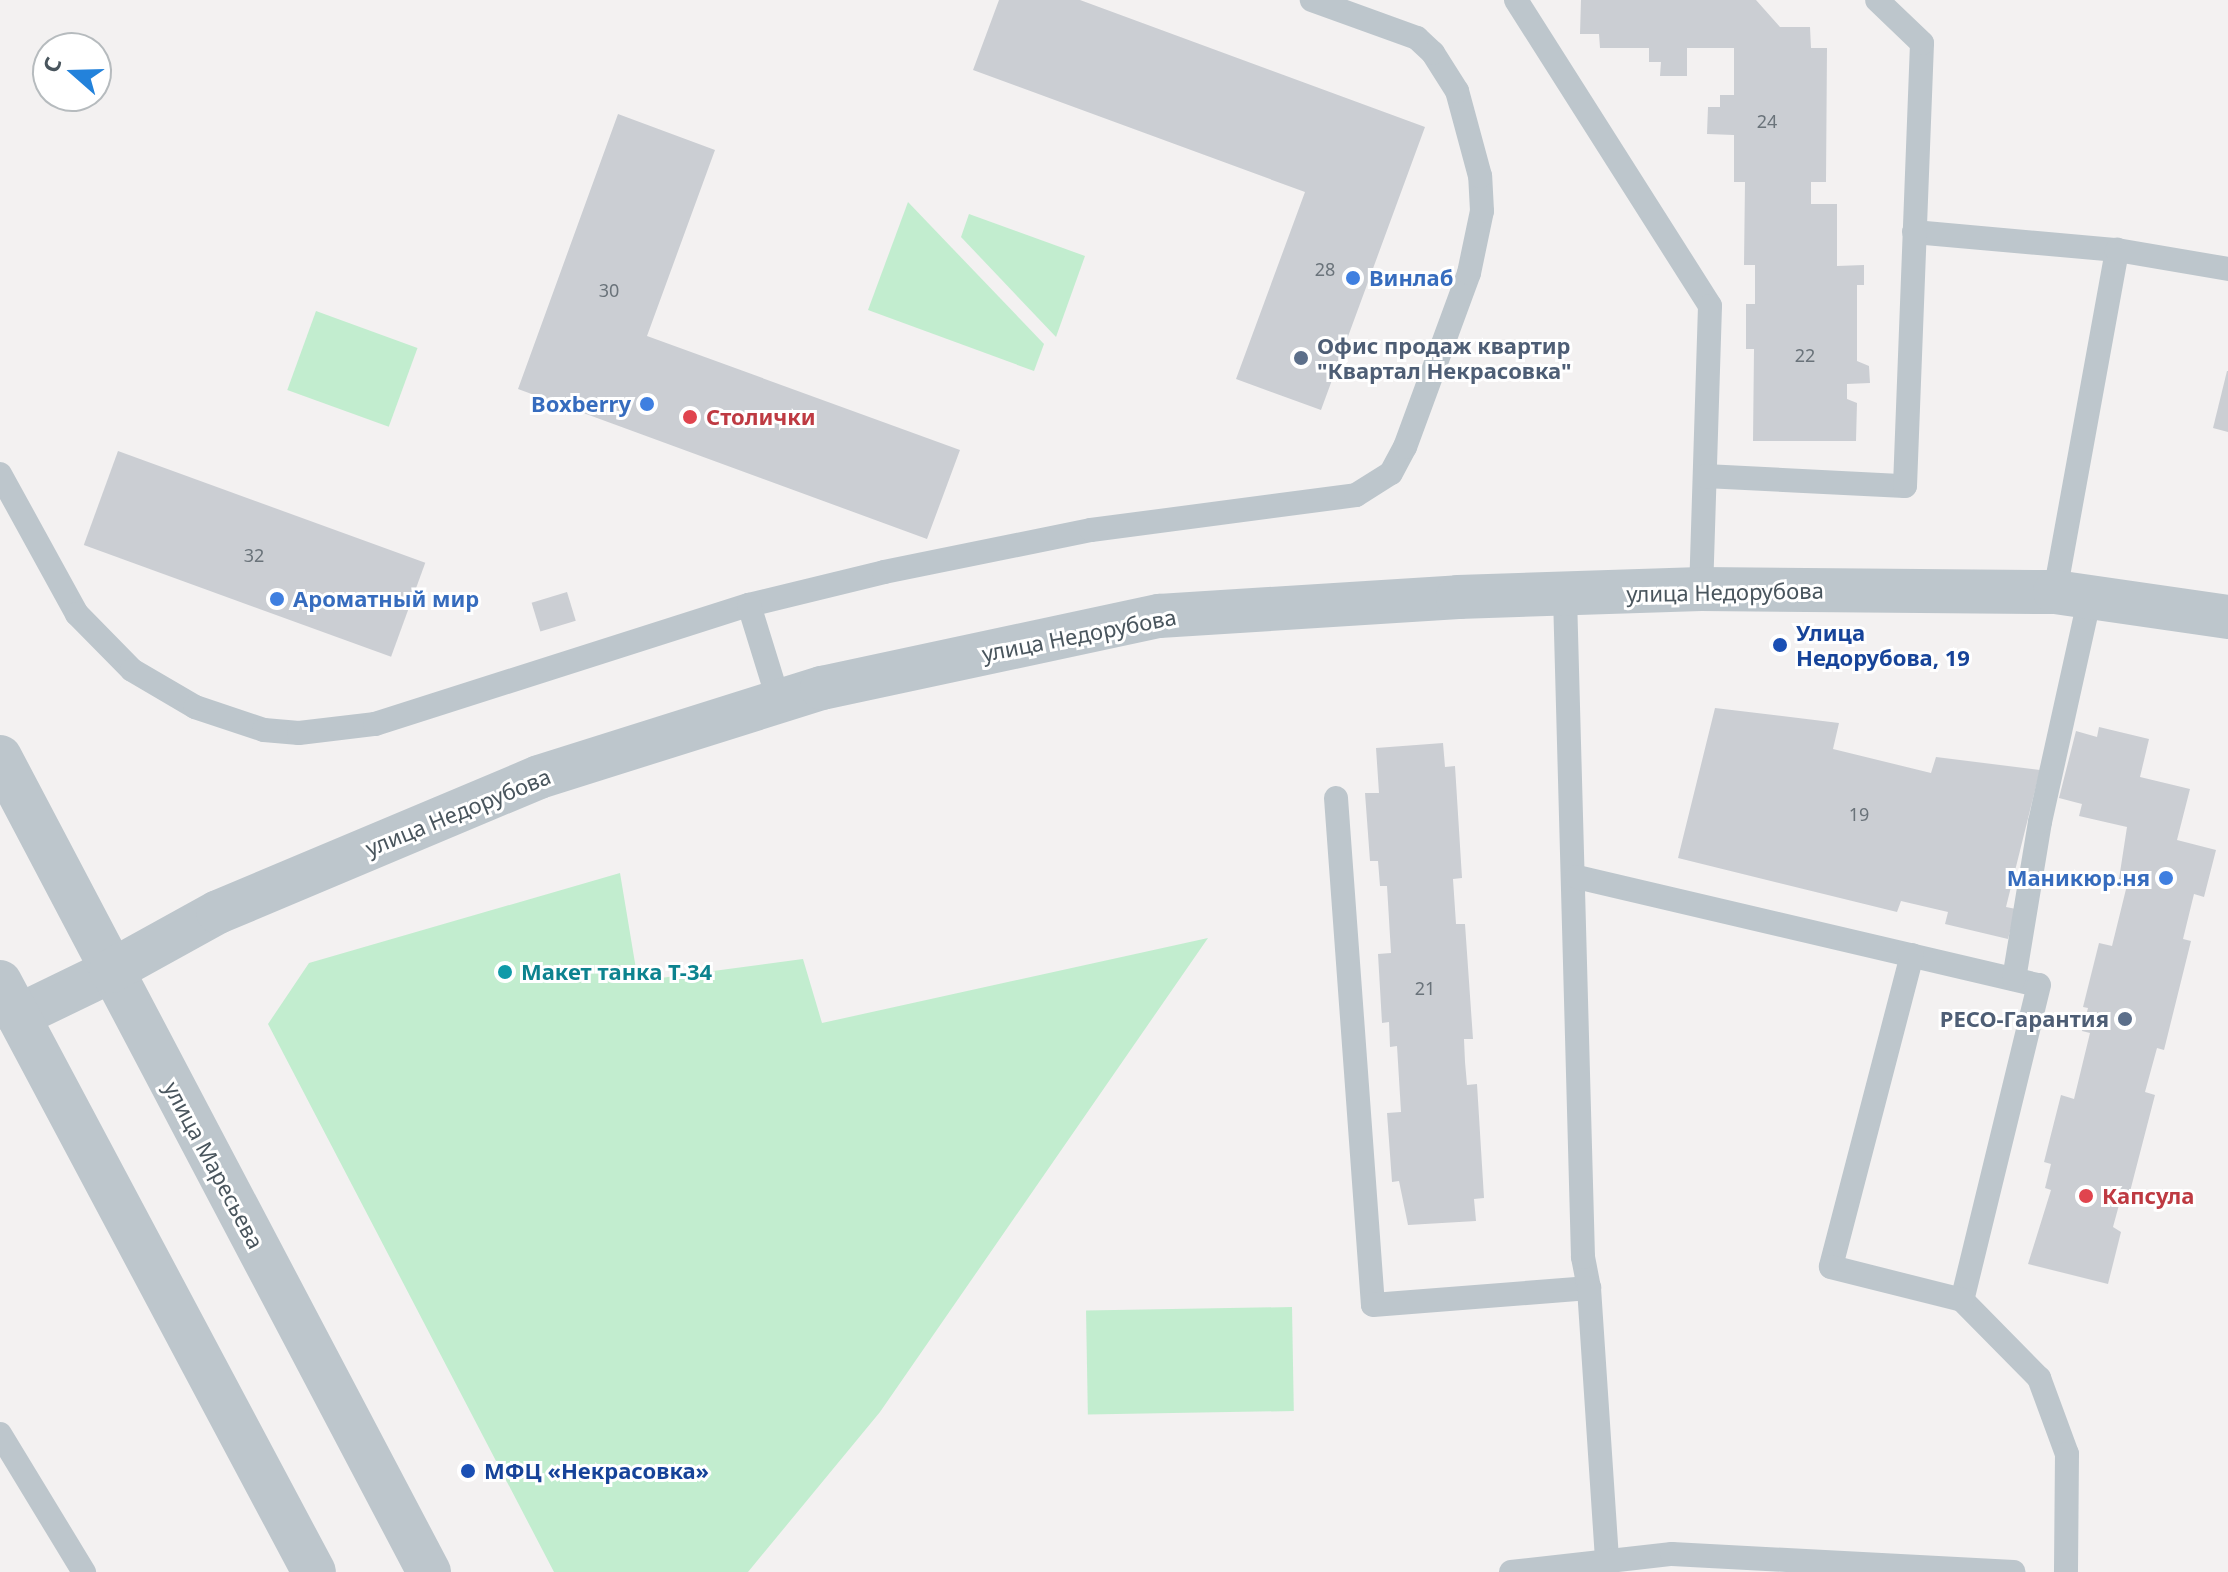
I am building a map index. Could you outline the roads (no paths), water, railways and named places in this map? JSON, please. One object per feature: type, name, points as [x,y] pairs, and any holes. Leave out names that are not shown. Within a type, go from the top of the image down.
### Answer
[{"type":"street","name":"улица Недорубова","points":[[6,1008],[111,971],[218,912],[539,777],[822,688],[1159,616],[1701,589],[2073,594],[2228,617]]},
{"type":"street","name":"улица Маресьева","points":[[0,757],[429,1572]]},
{"type":"street","points":[[6,1008],[314,1572]]},
{"type":"lane","points":[[0,474],[57,583],[98,639],[159,689],[195,707],[264,730],[328,732],[375,724],[749,605],[1046,538],[1356,495],[1391,473],[1469,273],[1482,211],[1480,176],[1457,91],[1433,53],[1417,38],[1312,0]]},
{"type":"lane","points":[[1516,0],[1710,306],[1701,589]]},
{"type":"lane","points":[[1705,476],[1905,486],[1922,43],[1877,0]]},
{"type":"lane","points":[[1914,232],[2117,250],[2228,269]]},
{"type":"lane","points":[[2014,979],[2073,594],[2117,250]]},
{"type":"lane","points":[[1565,594],[1577,877],[1583,1257],[1589,1288],[1607,1561]]},
{"type":"lane","points":[[749,605],[779,702]]},
{"type":"lane","points":[[1336,798],[1373,1305],[1589,1288]]},
{"type":"lane","points":[[1577,877],[2039,985],[1962,1300]]},
{"type":"lane","points":[[1912,955],[1831,1267],[1962,1300],[2039,1378],[2067,1454],[2066,1572]]},
{"type":"lane","points":[[0,1434],[84,1572]]},
{"type":"lane","points":[[1511,1572],[1672,1554],[2014,1572]]},
{"type":"place","name":"Винлаб","points":[[1353,278]]},
{"type":"place","name":"Офис продаж квартир \"Квартал Некрасовка\"","points":[[1301,358]]},
{"type":"place","name":"Boxberry","points":[[647,404]]},
{"type":"place","name":"Столички","points":[[690,417]]},
{"type":"place","name":"Ароматный мир","points":[[277,599]]},
{"type":"place","name":"Улица Недорубова, 19","points":[[1780,645]]},
{"type":"place","name":"Маникюр.ня","points":[[2166,878]]},
{"type":"place","name":"Макет танка Т-34","points":[[505,972]]},
{"type":"place","name":"РЕСО-Гарантия","points":[[2125,1019]]},
{"type":"place","name":"Капсула","points":[[2086,1196]]},
{"type":"place","name":"МФЦ «Некрасовка»","points":[[468,1471]]}]
